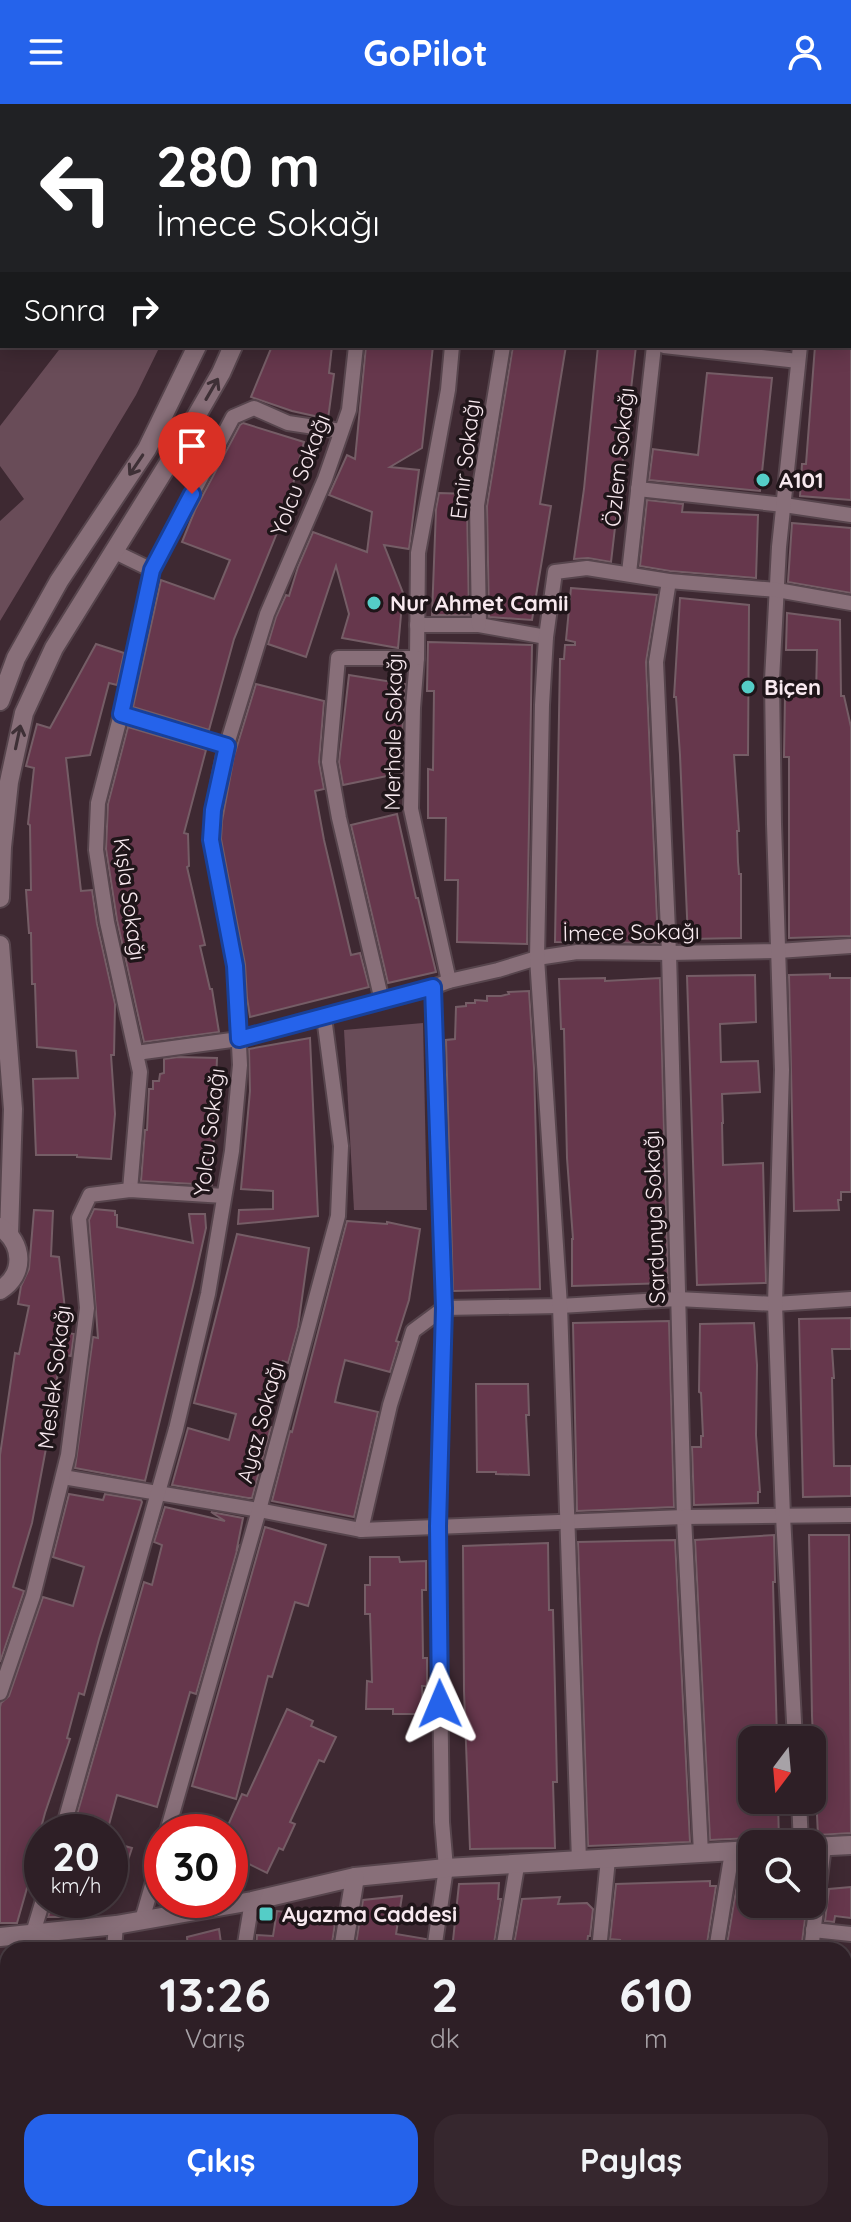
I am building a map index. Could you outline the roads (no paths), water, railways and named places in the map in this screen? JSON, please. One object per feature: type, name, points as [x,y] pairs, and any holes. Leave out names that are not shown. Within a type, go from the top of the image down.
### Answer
[{"type":"street","points":[[0,701],[23,645],[59,581],[147,449],[196,348]]},
{"type":"street","points":[[0,898],[9,782],[24,713],[54,648],[185,436],[232,348]]},
{"type":"street","name":"Yolcu Sokağı","points":[[67,1814],[176,1429],[208,1294],[232,1151],[239,1079],[235,966],[211,840],[213,810],[227,746],[267,614],[325,479],[349,410],[356,348]]},
{"type":"street","name":"Merhale Sokağı","points":[[449,981],[411,809],[418,553],[448,390],[452,348]]},
{"type":"street","name":"Emir Sokağı","points":[[479,625],[477,505],[503,348]]},
{"type":"street","name":"Özlem Sokağı","points":[[629,573],[654,348]]},
{"type":"street","points":[[703,348],[799,353],[784,505],[772,680],[782,1070],[775,1304],[794,1726]]},
{"type":"street","name":"Kışla Sokağı","points":[[130,1190],[140,1072],[107,922],[96,850],[98,803],[152,570],[233,417],[254,408],[288,423],[341,431]]},
{"type":"street","points":[[638,489],[851,515]]},
{"type":"street","points":[[115,552],[152,570]]},
{"type":"street","points":[[579,1861],[560,1306],[537,958],[542,705],[546,637],[555,572],[587,568],[669,581],[777,590],[851,603]]},
{"type":"street","name":"Sardunya Sokağı","points":[[669,581],[656,662],[669,953],[684,1517],[701,1853]]},
{"type":"street","name":"Merhale Sokağı","points":[[417,625],[479,625],[546,637]]},
{"type":"street","points":[[382,1001],[329,762],[338,658],[417,658]]},
{"type":"street","points":[[121,714],[227,746]]},
{"type":"street","points":[[0,945],[13,1109],[4,1230],[16,1243],[19,1254],[14,1277],[1,1293]]},
{"type":"street","name":"İmece Sokağı","points":[[136,1053],[239,1039],[537,958],[577,952],[778,951],[851,946]]},
{"type":"street","points":[[433,987],[444,1308],[438,1526],[442,1822],[446,1868],[435,1942]]},
{"type":"street","name":"Ayaz Sokağı","points":[[172,1814],[259,1510],[338,1216],[341,1146],[324,1017]]},
{"type":"street","name":"Meslek Sokağı","points":[[0,1693],[33,1596],[68,1455],[87,1308],[79,1218],[90,1195],[130,1190],[224,1196]]},
{"type":"street","points":[[361,1530],[390,1405],[413,1331],[444,1308],[560,1306],[678,1299],[775,1304],[851,1299]]},
{"type":"street","points":[[63,1477],[361,1530],[684,1517],[851,1515]]},
{"type":"street","points":[[826,1847],[851,1845]]},
{"type":"street","points":[[0,1937],[32,1942],[252,1901],[355,1877],[446,1868],[738,1851]]},
{"type":"street","points":[[717,1942],[732,1852]]},
{"type":"street","points":[[600,1942],[608,1859]]},
{"type":"street","points":[[504,1942],[517,1866]]},
{"type":"street","points":[[344,1942],[355,1877]]},
{"type":"street","points":[[245,1942],[252,1901]]},
{"type":"street","points":[[142,1920],[144,1913]]},
{"type":"street","points":[[32,1942],[38,1918]]},
{"type":"street","points":[[812,1942],[814,1918]]},
{"type":"street","points":[[115,1942],[116,1925]]},
{"type":"street","points":[[813,1930],[851,1934]]},
{"type":"place","name":"A101","points":[[763,480]]},
{"type":"place","name":"Nur Ahmet Camii","points":[[374,603]]},
{"type":"place","name":"Biçen","points":[[748,687]]},
{"type":"place","name":"Ayazma Caddesi","points":[[266,1914]]}]
